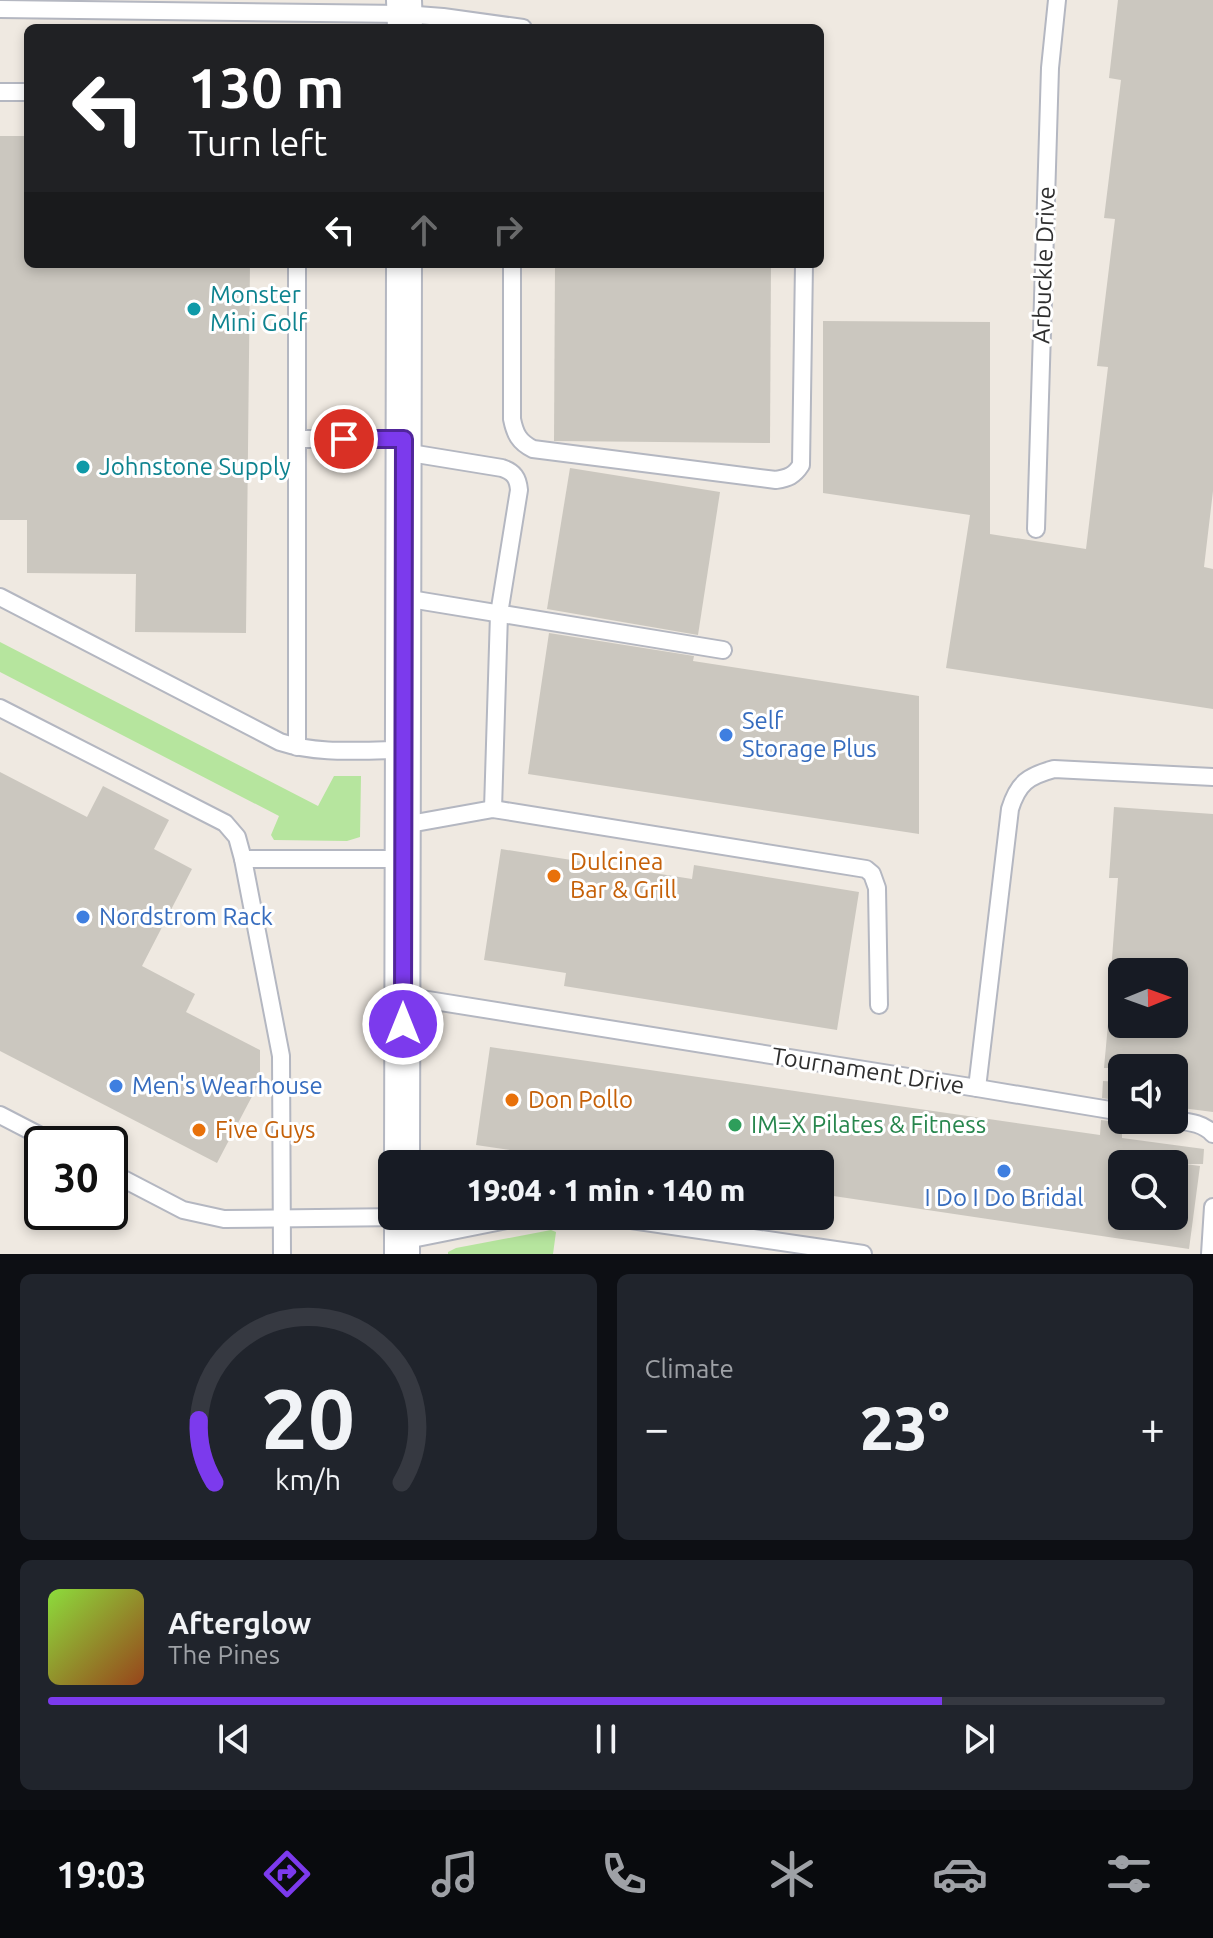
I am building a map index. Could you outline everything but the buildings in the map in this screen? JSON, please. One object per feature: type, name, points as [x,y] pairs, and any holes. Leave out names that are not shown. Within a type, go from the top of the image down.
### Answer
[{"type":"street","points":[[402,1150],[404,268]]},
{"type":"lane","name":"Arbuckle Drive","points":[[1036,529],[1050,68],[1057,0]]},
{"type":"lane","points":[[0,9],[404,14],[489,24]]},
{"type":"lane","points":[[0,92],[24,92]]},
{"type":"lane","points":[[297,268],[297,747]]},
{"type":"lane","points":[[512,268],[512,419],[518,439],[525,445],[533,449],[776,480],[795,474],[801,465],[804,268]]},
{"type":"lane","points":[[297,439],[404,445],[502,468],[515,475],[519,482],[499,614],[493,809]]},
{"type":"lane","points":[[0,597],[280,742],[317,751],[404,750]]},
{"type":"lane","points":[[404,598],[723,650]]},
{"type":"lane","points":[[0,708],[225,823],[237,837],[281,1056],[282,1254]]},
{"type":"lane","name":"Tournament Drive","points":[[403,996],[977,1088],[1010,809],[1015,793],[1024,781],[1037,773],[1054,769],[1213,777]]},
{"type":"lane","points":[[404,825],[493,809],[866,869],[872,874],[877,888],[879,1005]]},
{"type":"lane","points":[[243,859],[403,859]]},
{"type":"lane","points":[[977,1088],[1108,1110]]},
{"type":"lane","points":[[0,1115],[24,1127]]},
{"type":"lane","points":[[1188,1122],[1199,1124],[1213,1134]]},
{"type":"lane","points":[[128,1181],[193,1213],[238,1220],[282,1219],[402,1232]]},
{"type":"lane","points":[[1210,1254],[1213,1207]]},
{"type":"lane","points":[[699,1230],[863,1254]]},
{"type":"green space","points":[[0,642],[318,806],[334,776],[361,776],[360,837],[347,841],[274,840],[271,835],[279,816],[0,672]]},
{"type":"green space","points":[[551,1230],[556,1232],[553,1254],[448,1254],[456,1248]]},
{"type":"place","name":"Monster Mini Golf","points":[[194,309]]},
{"type":"place","name":"Johnstone Supply","points":[[83,467]]},
{"type":"place","name":"Self Storage Plus","points":[[726,735]]},
{"type":"place","name":"Dulcinea Bar & Grill","points":[[554,876]]},
{"type":"place","name":"Nordstrom Rack","points":[[83,917]]},
{"type":"place","name":"Men's Wearhouse","points":[[116,1086]]},
{"type":"place","name":"Don Pollo","points":[[512,1100]]},
{"type":"place","name":"IM=X Pilates & Fitness","points":[[735,1125]]},
{"type":"place","name":"Five Guys","points":[[199,1130]]},
{"type":"place","name":"I Do I Do Bridal","points":[[1004,1171]]},
{"type":"route","points":[[344,439],[404,439],[403,1024]]}]
